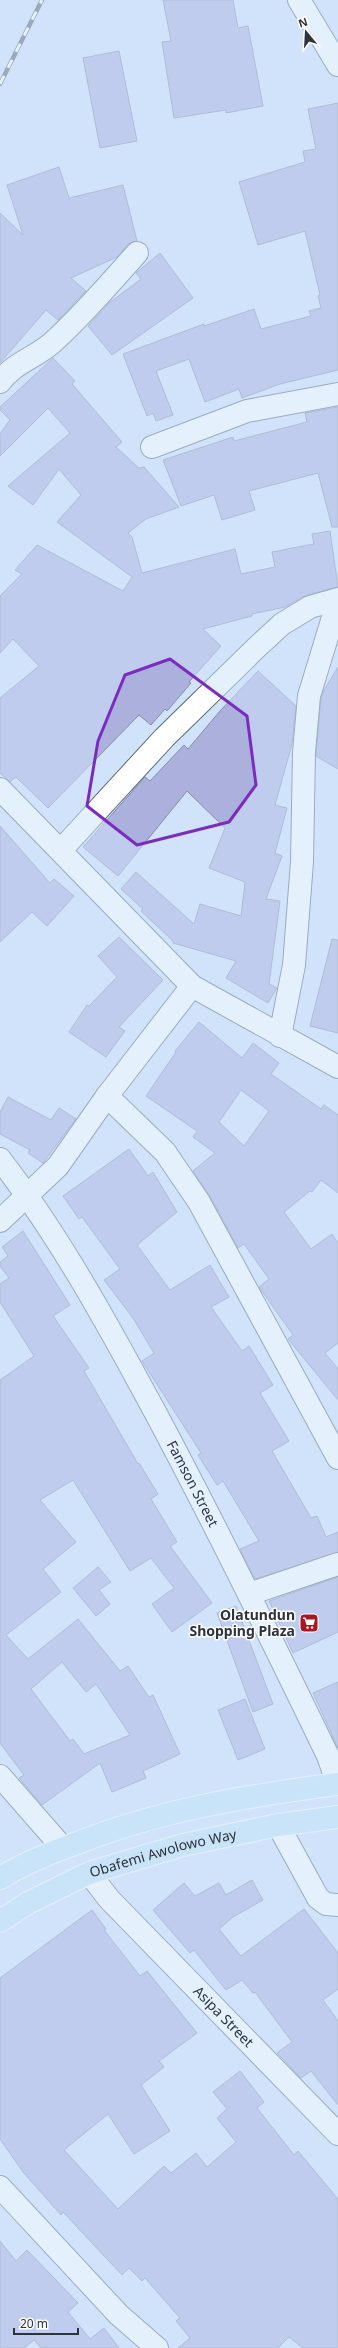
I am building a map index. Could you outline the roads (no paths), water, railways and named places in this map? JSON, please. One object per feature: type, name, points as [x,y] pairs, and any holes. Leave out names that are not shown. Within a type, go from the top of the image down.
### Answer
[{"type":"main road","points":[[0,1878],[33,1860],[116,1827],[180,1809],[262,1794],[338,1784]]},
{"type":"main road","name":"Obafemi Awolowo Way","points":[[0,1921],[28,1903],[89,1873],[183,1845],[278,1825],[338,1817]]},
{"type":"street","points":[[299,0],[338,65]]},
{"type":"street","points":[[0,382],[13,368],[34,357],[53,342],[137,253]]},
{"type":"street","points":[[152,447],[247,411],[338,394]]},
{"type":"street","points":[[61,850],[164,738],[282,624],[310,607],[338,600]]},
{"type":"street","points":[[280,1036],[294,965],[302,862],[304,752],[309,696],[338,600]]},
{"type":"street","points":[[0,789],[192,986],[338,1067]]},
{"type":"street","points":[[0,1221],[58,1166],[107,1096],[192,986]]},
{"type":"street","points":[[107,1096],[165,1152],[199,1202],[338,1458]]},
{"type":"street","name":"Famson Street","points":[[0,1159],[28,1195],[97,1305],[249,1594],[328,1756],[338,1784]]},
{"type":"street","points":[[249,1594],[338,1564]]},
{"type":"street","points":[[0,1776],[64,1848]]},
{"type":"street","points":[[278,1825],[318,1898],[326,1904],[338,1905]]},
{"type":"street","name":"Asipa Street","points":[[89,1873],[109,1900],[337,2130]]},
{"type":"street","points":[[0,2187],[114,2310],[157,2348]]},
{"type":"railway","points":[[0,84],[42,0]]},
{"type":"place","name":"Olatundun Shopping Plaza","points":[[309,1623]]}]
